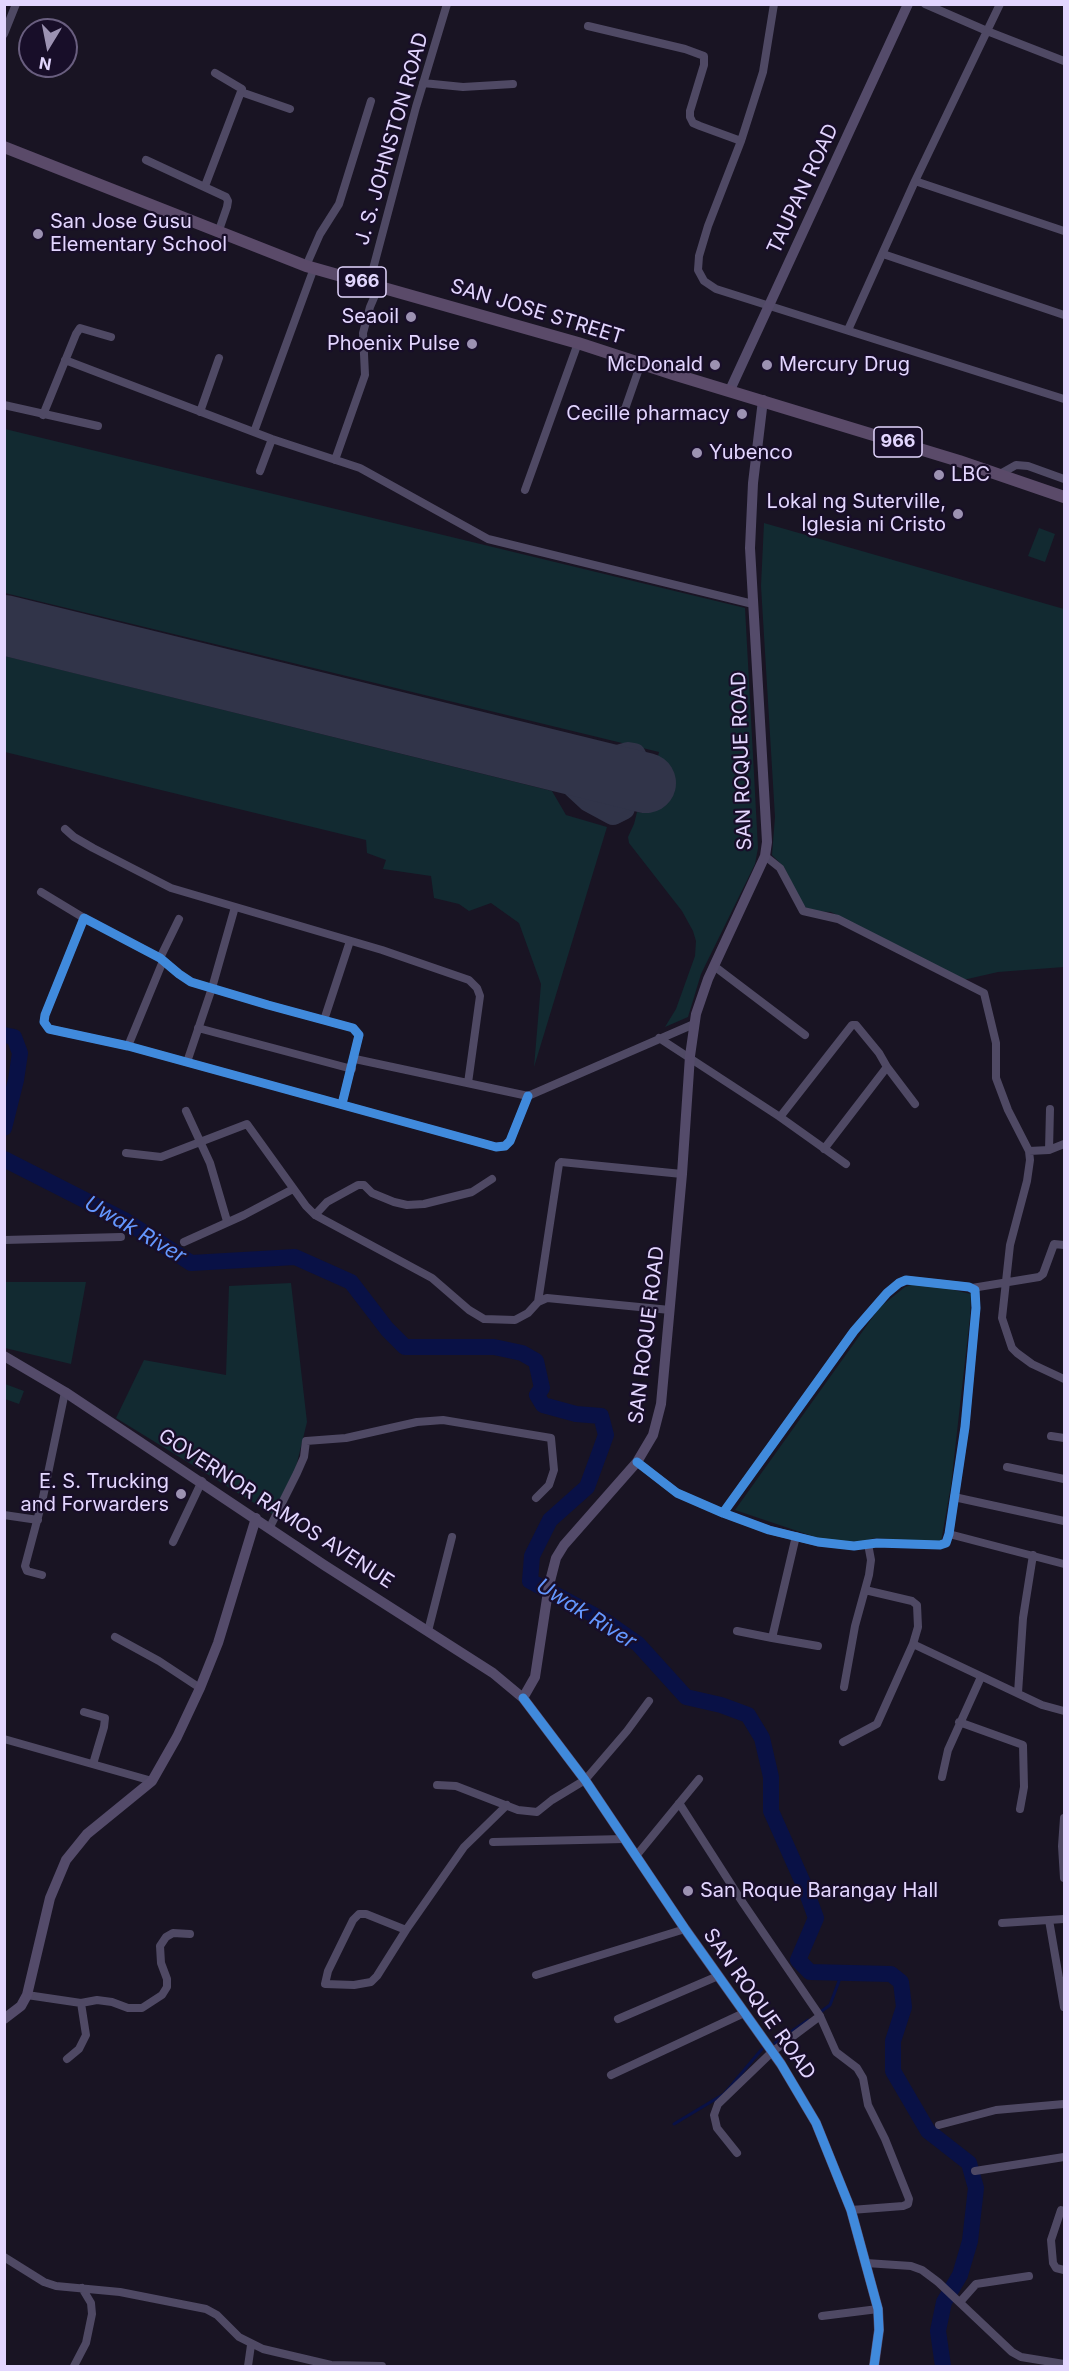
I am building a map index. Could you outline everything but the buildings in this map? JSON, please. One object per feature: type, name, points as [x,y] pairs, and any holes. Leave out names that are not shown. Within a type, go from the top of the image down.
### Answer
[{"type":"main road","name":"TAUPAN ROAD","points":[[730,390],[908,4]]},
{"type":"main road","name":"SAN JOSE STREET","points":[[4,147],[218,233],[310,267],[578,343],[1000,474],[1065,497]]},
{"type":"main road","name":"SAN ROQUE ROAD","points":[[763,400],[751,519],[753,604],[767,842],[765,856],[714,966],[694,1024],[670,1310],[657,1422],[649,1445],[638,1462],[564,1545],[556,1558],[549,1585],[535,1677],[523,1698],[585,1780],[685,1929],[772,2052],[816,2123],[851,2210],[878,2309],[879,2330],[874,2367]]},
{"type":"main road","name":"GOVERNOR RAMOS AVENUE","points":[[4,1356],[202,1481],[324,1564],[493,1673],[523,1698]]},
{"type":"main road","points":[[4,2019],[21,2006],[27,1995],[50,1898],[66,1860],[87,1834],[152,1781],[177,1737],[218,1643],[256,1518]]},
{"type":"street","points":[[4,34],[16,4]]},
{"type":"street","name":"J. S. JOHNSTON ROAD","points":[[335,460],[365,375],[363,333],[423,83],[447,4]]},
{"type":"street","points":[[774,4],[763,72],[741,141],[708,226],[699,256],[698,270],[704,281],[716,289],[1065,399]]},
{"type":"street","points":[[925,4],[1065,61]]},
{"type":"street","points":[[848,330],[915,181],[1000,4]]},
{"type":"street","points":[[588,26],[686,49],[704,56],[704,65],[690,117],[693,123],[741,141]]},
{"type":"street","points":[[205,186],[242,92],[241,87],[215,73]]},
{"type":"street","points":[[423,83],[463,87],[513,84]]},
{"type":"street","points":[[242,92],[290,109]]},
{"type":"street","points":[[254,432],[320,234],[339,204],[370,100]]},
{"type":"street","points":[[146,160],[226,197],[228,201],[218,233]]},
{"type":"street","points":[[915,181],[1065,231]]},
{"type":"street","points":[[883,254],[1065,315]]},
{"type":"street","points":[[43,415],[80,328],[88,328],[111,337]]},
{"type":"street","points":[[525,490],[578,343]]},
{"type":"street","points":[[200,412],[219,358]]},
{"type":"street","points":[[65,360],[272,439],[372,474],[475,534],[495,542],[753,604]]},
{"type":"street","points":[[600,414],[613,416],[623,412],[641,363]]},
{"type":"street","points":[[4,405],[98,426]]},
{"type":"street","points":[[260,471],[272,439]]},
{"type":"street","points":[[1000,474],[1016,465],[1028,466],[1065,479]]},
{"type":"street","points":[[65,829],[74,837],[159,883],[462,976],[477,988],[480,996],[468,1083]]},
{"type":"street","points":[[765,856],[780,868],[803,911],[838,920],[982,992],[988,1004],[996,1043],[996,1078],[1003,1099],[1029,1151],[1029,1172],[1010,1245],[1002,1318],[1012,1348],[1032,1364],[1065,1379]]},
{"type":"street","points":[[41,892],[161,959],[191,982],[353,1028],[358,1035],[355,1059],[342,1104]]},
{"type":"street","points":[[187,1062],[212,988],[235,907]]},
{"type":"street","points":[[84,918],[44,1022],[49,1029],[128,1046],[496,1147],[505,1146],[510,1141],[528,1096]]},
{"type":"street","points":[[128,1046],[179,919]]},
{"type":"street","points":[[324,1020],[350,941]]},
{"type":"street","points":[[714,966],[805,1035]]},
{"type":"street","points":[[355,1059],[528,1096],[694,1024]]},
{"type":"street","points":[[780,1116],[852,1025],[856,1024],[915,1104]]},
{"type":"street","points":[[198,1028],[352,1069]]},
{"type":"street","points":[[658,1038],[690,1056],[780,1116],[846,1164]]},
{"type":"street","points":[[824,1149],[887,1067]]},
{"type":"street","points":[[1049,1150],[1050,1109]]},
{"type":"street","points":[[186,1110],[210,1163],[227,1221]]},
{"type":"street","points":[[126,1153],[161,1157],[247,1124],[293,1189],[315,1215],[432,1278],[469,1310],[484,1319],[515,1320],[528,1313],[538,1302],[547,1298],[670,1310]]},
{"type":"street","points":[[1029,1151],[1049,1150],[1065,1144]]},
{"type":"street","points":[[538,1302],[561,1162],[682,1174]]},
{"type":"street","points":[[315,1215],[327,1202],[358,1185],[364,1185],[372,1193],[407,1205],[424,1204],[472,1192],[492,1179]]},
{"type":"street","points":[[184,1242],[244,1215],[293,1189]]},
{"type":"street","points":[[4,1240],[121,1237]]},
{"type":"street","points":[[723,1513],[854,1331],[886,1293],[898,1283],[906,1280],[972,1288],[1039,1277],[1043,1274],[1054,1244],[1065,1245]]},
{"type":"street","points":[[638,1462],[677,1494],[769,1530],[837,1545],[940,1545],[946,1543],[965,1427],[976,1308],[975,1290],[972,1288]]},
{"type":"street","points":[[42,1575],[27,1571],[25,1566],[38,1520],[64,1392]]},
{"type":"street","points":[[270,1527],[297,1473],[306,1441],[346,1438],[417,1422],[443,1420],[550,1438],[553,1445],[554,1470],[549,1485],[536,1498]]},
{"type":"street","points":[[1051,1436],[1065,1438]]},
{"type":"street","points":[[1007,1467],[1065,1479]]},
{"type":"street","points":[[173,1542],[202,1481]]},
{"type":"street","points":[[954,1497],[1065,1521]]},
{"type":"street","points":[[4,1515],[38,1520]]},
{"type":"street","points":[[949,1534],[1065,1564]]},
{"type":"street","points":[[772,1638],[796,1536]]},
{"type":"street","points":[[428,1631],[452,1537]]},
{"type":"street","points":[[844,1687],[855,1626],[871,1560],[868,1544]]},
{"type":"street","points":[[1018,1693],[1023,1618],[1033,1555]]},
{"type":"street","points":[[843,1742],[877,1725],[913,1644],[918,1627],[917,1605],[865,1590]]},
{"type":"street","points":[[737,1630],[818,1646]]},
{"type":"street","points":[[115,1637],[159,1661],[200,1688]]},
{"type":"street","points":[[913,1644],[1042,1705],[1065,1711]]},
{"type":"street","points":[[942,1777],[948,1750],[981,1677]]},
{"type":"street","points":[[437,1785],[456,1786],[529,1813],[537,1812],[585,1780],[649,1701]]},
{"type":"street","points":[[84,1712],[105,1718],[105,1727],[93,1764]]},
{"type":"street","points":[[959,1722],[1023,1745],[1024,1787],[1020,1809]]},
{"type":"street","points":[[4,1739],[152,1781]]},
{"type":"street","points":[[636,1856],[699,1779]]},
{"type":"street","points":[[679,1803],[743,1903],[820,2016],[836,2052],[857,2068],[863,2078],[868,2105],[885,2139],[909,2199],[908,2204],[903,2206],[851,2210]]},
{"type":"street","points":[[406,1930],[366,1914],[359,1914],[353,1920],[328,1971],[325,1984],[354,1985],[371,1982],[464,1846],[507,1805]]},
{"type":"street","points":[[1065,1818],[1062,1846],[1065,1878]]},
{"type":"street","points":[[493,1842],[624,1839]]},
{"type":"street","points":[[1049,1920],[1065,2007]]},
{"type":"street","points":[[1002,1923],[1065,1920]]},
{"type":"street","points":[[536,1975],[685,1929]]},
{"type":"street","points":[[27,1995],[81,2003],[98,2000],[128,2008],[142,2008],[162,1995],[167,1987],[167,1979],[161,1963],[160,1946],[166,1937],[173,1933],[190,1934]]},
{"type":"street","points":[[618,2019],[718,1976]]},
{"type":"street","points":[[67,2059],[79,2049],[86,2035],[81,2003]]},
{"type":"street","points":[[611,2075],[744,2013]]},
{"type":"street","points":[[736,2153],[717,2128],[714,2115],[716,2109],[772,2052],[820,2016]]},
{"type":"street","points":[[939,2125],[996,2109],[1065,2104]]},
{"type":"street","points":[[975,2171],[1065,2157]]},
{"type":"street","points":[[1061,2210],[1051,2240],[1053,2263],[1056,2268],[1065,2270]]},
{"type":"street","points":[[4,2258],[15,2262],[44,2283],[130,2294],[206,2309],[217,2315],[239,2337],[251,2345],[331,2366],[382,2367]]},
{"type":"street","points":[[866,2263],[911,2266],[922,2270],[938,2282],[1012,2352],[1021,2356],[1065,2364]]},
{"type":"street","points":[[957,2300],[976,2283],[1029,2276]]},
{"type":"street","points":[[74,2367],[86,2343],[92,2314],[91,2303],[82,2288]]},
{"type":"street","points":[[822,2316],[878,2309]]},
{"type":"street","points":[[248,2367],[251,2345]]},
{"type":"shaded area","points":[[5,429],[745,608],[758,848],[755,864],[701,974],[688,1017],[665,1027],[676,1009],[695,956],[696,941],[693,931],[682,911],[629,843],[628,837],[637,812],[645,813],[659,752],[5,593]]},
{"type":"shaded area","points":[[764,523],[1064,609],[1064,967],[998,972],[963,980],[831,912],[810,911],[803,905],[784,867],[772,855],[775,817],[761,586]]},
{"type":"shaded area","points":[[1039,528],[1055,534],[1045,562],[1028,556]]},
{"type":"shaded area","points":[[5,656],[552,791],[566,815],[607,827],[534,1067],[541,984],[519,923],[491,903],[469,911],[459,904],[434,898],[431,876],[383,869],[386,860],[367,853],[366,840],[5,752]]},
{"type":"shaded area","points":[[5,1282],[86,1282],[71,1364],[5,1348]]},
{"type":"shaded area","points":[[920,1282],[971,1294],[951,1485],[941,1542],[875,1538],[859,1542],[821,1539],[735,1510],[880,1307],[905,1287]]},
{"type":"shaded area","points":[[291,1283],[307,1422],[295,1471],[272,1514],[116,1418],[144,1360],[226,1375],[229,1286]]},
{"type":"shaded area","points":[[5,1384],[24,1391],[19,1404],[5,1399]]},
{"type":"waterway","name":"Uwak River","points":[[4,1035],[14,1037],[20,1053],[4,1128]]},
{"type":"waterway","name":"Uwak River","points":[[4,1159],[126,1221],[191,1263],[295,1257],[351,1282],[387,1329],[405,1347],[494,1347],[522,1353],[536,1361],[542,1388],[537,1395],[543,1405],[576,1414],[601,1416],[606,1435],[587,1487],[550,1520],[532,1556],[530,1581],[605,1621],[638,1644],[686,1697],[721,1705],[748,1715],[762,1738],[771,1777],[771,1811],[816,1918],[798,1960],[810,1972],[891,1974],[901,1982],[904,2007],[893,2041],[893,2071],[928,2131],[969,2163],[976,2188],[970,2241],[960,2275],[944,2302],[938,2331],[943,2366]]},
{"type":"waterway","points":[[819,2013],[830,2005],[839,1981]]},
{"type":"waterway","points":[[775,2043],[808,2020]]},
{"type":"waterway","points":[[674,2124],[724,2094],[762,2049]]},
{"type":"taxiway","points":[[582,767],[628,754],[634,755],[635,772],[628,782],[616,787]]},
{"type":"taxiway","points":[[558,761],[575,787],[589,800],[613,813],[623,808],[624,793],[595,770]]},
{"type":"runway","points":[[4,625],[646,783]]},
{"type":"cycle path","points":[[342,1104],[359,1035],[353,1028],[191,982],[160,958],[84,918],[45,1015],[44,1022],[49,1029],[128,1046],[496,1147],[505,1146],[510,1141],[528,1096]]},
{"type":"cycle path","points":[[637,1462],[677,1493],[723,1513],[769,1530],[818,1542],[854,1546],[877,1543],[940,1545],[946,1543],[965,1427],[976,1308],[975,1290],[969,1287],[906,1280],[887,1293],[854,1331],[723,1513]]},
{"type":"cycle path","points":[[523,1698],[585,1780],[685,1929],[781,2064],[816,2123],[851,2210],[878,2309],[879,2330],[874,2366]]},
{"type":"place","name":"San Jose Gusu Elementary School","points":[[38,234]]},
{"type":"place","name":"Seaoil","points":[[411,317]]},
{"type":"place","name":"Phoenix Pulse","points":[[472,344]]},
{"type":"place","name":"McDonald","points":[[715,365]]},
{"type":"place","name":"Mercury Drug","points":[[767,365]]},
{"type":"place","name":"Cecille pharmacy","points":[[742,414]]},
{"type":"place","name":"Yubenco","points":[[697,453]]},
{"type":"place","name":"LBC","points":[[939,475]]},
{"type":"place","name":"Lokal ng Suterville, Iglesia ni Cristo","points":[[958,514]]},
{"type":"place","name":"E. S. Trucking and Forwarders","points":[[181,1494]]},
{"type":"place","name":"San Roque Barangay Hall","points":[[688,1891]]}]
